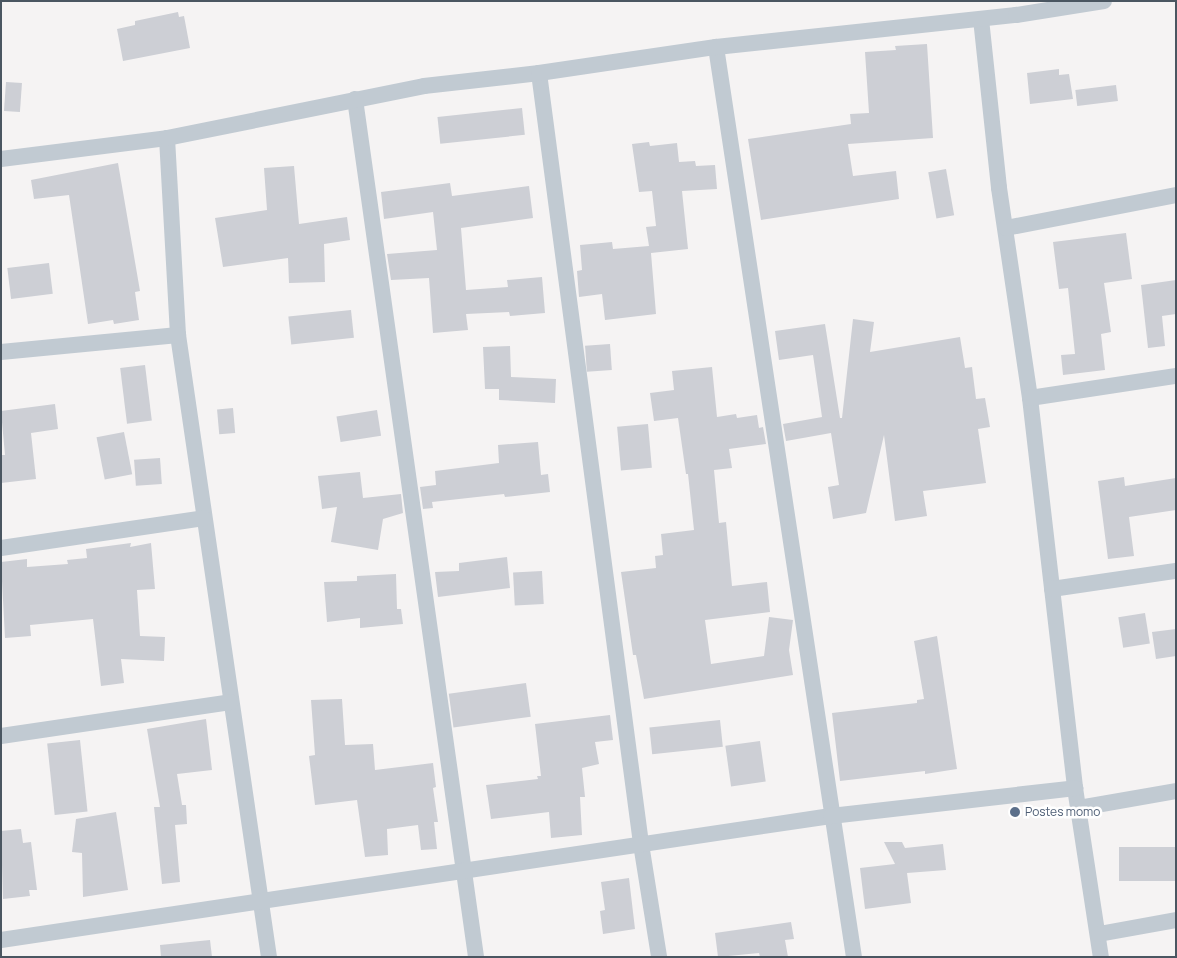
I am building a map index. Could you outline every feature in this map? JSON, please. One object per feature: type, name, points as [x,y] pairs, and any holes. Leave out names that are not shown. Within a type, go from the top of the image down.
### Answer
[{"type":"street","points":[[1016,15],[1032,1]]},
{"type":"street","points":[[1,159],[167,138],[424,86],[540,73],[716,47],[1016,15],[1104,1]]},
{"type":"street","points":[[981,19],[999,188],[1030,398],[1075,788],[1099,934],[1101,957]]},
{"type":"street","points":[[716,47],[831,816],[854,957]]},
{"type":"street","points":[[540,73],[641,844],[659,957]]},
{"type":"street","points":[[355,99],[476,957]]},
{"type":"street","points":[[167,138],[178,335],[269,957]]},
{"type":"street","points":[[1006,228],[1176,195]]},
{"type":"street","points":[[1,352],[178,335]]},
{"type":"street","points":[[1030,398],[1176,376]]},
{"type":"street","points":[[1,548],[204,518]]},
{"type":"street","points":[[1052,589],[1176,571]]},
{"type":"street","points":[[1,736],[231,702]]},
{"type":"street","points":[[1,940],[831,816],[1075,788]]},
{"type":"street","points":[[1079,808],[1176,791]]},
{"type":"street","points":[[1099,934],[1176,920]]},
{"type":"building","points":[[178,12],[179,17],[184,16],[190,48],[123,61],[117,29],[135,25],[135,21]]},
{"type":"building","points":[[927,44],[933,138],[848,144],[853,176],[896,171],[899,199],[761,220],[748,139],[851,124],[850,114],[869,113],[865,52],[896,50],[895,46]]},
{"type":"building","points":[[1059,69],[1059,75],[1069,74],[1073,99],[1030,104],[1027,73]]},
{"type":"building","points":[[6,82],[22,83],[20,112],[4,111]]},
{"type":"building","points":[[1116,85],[1118,101],[1077,106],[1075,90]]},
{"type":"building","points":[[522,108],[525,135],[440,144],[437,117]]},
{"type":"building","points":[[649,142],[650,146],[677,143],[679,162],[695,161],[696,166],[715,165],[717,189],[682,191],[688,249],[651,253],[656,314],[605,320],[602,294],[579,297],[577,271],[582,270],[580,245],[612,242],[613,249],[649,246],[646,227],[656,226],[652,191],[639,192],[632,144]]},
{"type":"building","points":[[118,163],[140,291],[135,292],[139,320],[114,324],[113,320],[88,324],[69,195],[34,199],[31,180]]},
{"type":"building","points":[[294,166],[299,224],[347,217],[350,240],[324,244],[325,282],[289,283],[288,258],[223,267],[215,218],[267,210],[264,168]]},
{"type":"building","points":[[946,169],[954,215],[936,218],[928,172]]},
{"type":"building","points":[[450,183],[452,196],[529,186],[533,218],[461,228],[466,290],[508,287],[507,280],[542,277],[545,313],[510,316],[509,312],[466,314],[468,330],[433,333],[429,278],[391,280],[387,254],[437,250],[433,212],[384,219],[381,192]]},
{"type":"building","points":[[1126,233],[1132,279],[1104,283],[1111,332],[1101,334],[1105,370],[1063,375],[1061,355],[1075,354],[1068,288],[1059,289],[1053,242]]},
{"type":"building","points":[[49,263],[53,294],[11,299],[7,268]]},
{"type":"building","points":[[1176,280],[1176,314],[1162,316],[1165,346],[1148,348],[1141,285]]},
{"type":"building","points":[[351,310],[354,338],[291,344],[288,317]]},
{"type":"building","points":[[853,319],[874,322],[870,352],[960,337],[965,368],[972,367],[976,399],[985,398],[990,427],[978,429],[986,483],[923,491],[927,516],[895,521],[884,435],[866,513],[833,519],[828,487],[839,485],[831,433],[786,441],[783,424],[822,417],[813,355],[779,360],[775,331],[825,324],[840,418],[842,418]]},
{"type":"building","points":[[610,344],[612,370],[587,372],[585,346]]},
{"type":"building","points":[[510,346],[511,377],[556,379],[555,403],[499,400],[499,389],[485,389],[483,347]]},
{"type":"building","points":[[145,365],[152,421],[127,424],[120,368]]},
{"type":"building","points":[[712,367],[717,417],[736,414],[737,418],[757,415],[759,428],[763,427],[766,444],[729,449],[732,468],[714,470],[719,523],[726,522],[732,586],[767,582],[770,612],[705,620],[711,664],[764,656],[769,617],[793,620],[789,650],[793,675],[644,699],[636,655],[633,655],[621,572],[656,568],[655,556],[663,555],[661,534],[694,530],[688,474],[686,474],[678,418],[654,421],[650,393],[674,390],[672,371]]},
{"type":"building","points":[[55,404],[58,429],[31,433],[36,479],[1,483],[1,455],[5,455],[1,411]]},
{"type":"building","points":[[233,408],[235,433],[219,434],[217,409]]},
{"type":"building","points":[[377,410],[381,436],[341,442],[337,416]]},
{"type":"building","points":[[648,424],[652,468],[621,471],[617,427]]},
{"type":"building","points":[[124,432],[132,474],[105,480],[97,437]]},
{"type":"building","points":[[538,442],[541,475],[548,474],[550,492],[505,497],[504,494],[432,502],[433,508],[423,509],[420,487],[436,485],[435,471],[499,463],[498,445]]},
{"type":"building","points":[[160,458],[162,484],[136,486],[134,460]]},
{"type":"building","points":[[360,472],[363,498],[401,494],[403,513],[383,519],[378,550],[331,542],[337,507],[322,509],[318,476]]},
{"type":"building","points":[[1124,477],[1125,486],[1176,478],[1176,510],[1129,517],[1134,556],[1108,559],[1098,481]]},
{"type":"building","points":[[131,543],[130,547],[151,543],[155,589],[137,590],[140,636],[165,637],[164,661],[121,659],[124,683],[101,686],[93,619],[30,625],[31,636],[5,638],[1,562],[27,559],[27,567],[68,564],[67,560],[87,558],[86,549]]},
{"type":"building","points":[[507,557],[510,588],[438,597],[435,572],[459,571],[459,563]]},
{"type":"building","points":[[542,571],[544,604],[515,605],[513,573]]},
{"type":"building","points":[[396,574],[397,609],[401,609],[403,624],[360,628],[360,618],[327,622],[324,582],[357,581],[357,576]]},
{"type":"building","points":[[1145,613],[1150,644],[1123,648],[1118,617]]},
{"type":"building","points":[[1176,629],[1176,656],[1156,659],[1152,632]]},
{"type":"building","points":[[937,636],[957,769],[925,774],[925,771],[840,781],[832,713],[917,703],[917,700],[924,699],[914,641]]},
{"type":"building","points":[[526,683],[531,717],[453,728],[449,694]]},
{"type":"building","points":[[342,699],[345,745],[373,744],[375,770],[433,763],[436,787],[433,788],[438,822],[434,822],[437,849],[421,850],[418,825],[387,829],[388,855],[365,857],[357,800],[315,805],[309,756],[315,755],[311,700]]},
{"type":"building","points":[[610,715],[613,740],[595,742],[599,764],[582,768],[585,797],[580,797],[582,835],[551,838],[549,812],[491,819],[486,785],[538,779],[537,776],[541,776],[535,724]]},
{"type":"building","points":[[206,719],[212,770],[177,774],[182,805],[186,805],[187,824],[175,825],[180,882],[162,884],[154,807],[160,807],[147,729]]},
{"type":"building","points":[[720,720],[723,747],[652,754],[649,727]]},
{"type":"building","points":[[80,740],[88,812],[55,815],[47,743]]},
{"type":"building","points":[[760,741],[766,782],[731,786],[725,746]]},
{"type":"building","points":[[116,812],[128,890],[83,897],[82,853],[72,852],[76,819]]},
{"type":"building","points":[[21,829],[23,843],[31,842],[37,890],[29,890],[30,896],[3,899],[1,831]]},
{"type":"building","points":[[884,842],[902,842],[905,848],[943,844],[946,870],[907,873],[911,903],[865,909],[860,868],[895,864]]},
{"type":"building","points":[[1119,847],[1176,847],[1176,881],[1119,881]]},
{"type":"building","points":[[629,878],[635,929],[603,934],[600,911],[605,910],[601,882]]},
{"type":"building","points":[[791,922],[794,939],[785,940],[788,957],[760,957],[759,953],[718,957],[715,933]]},
{"type":"building","points":[[210,940],[212,957],[161,957],[160,945]]},
{"type":"place","name":"Postes momo","points":[[1015,812]]}]
